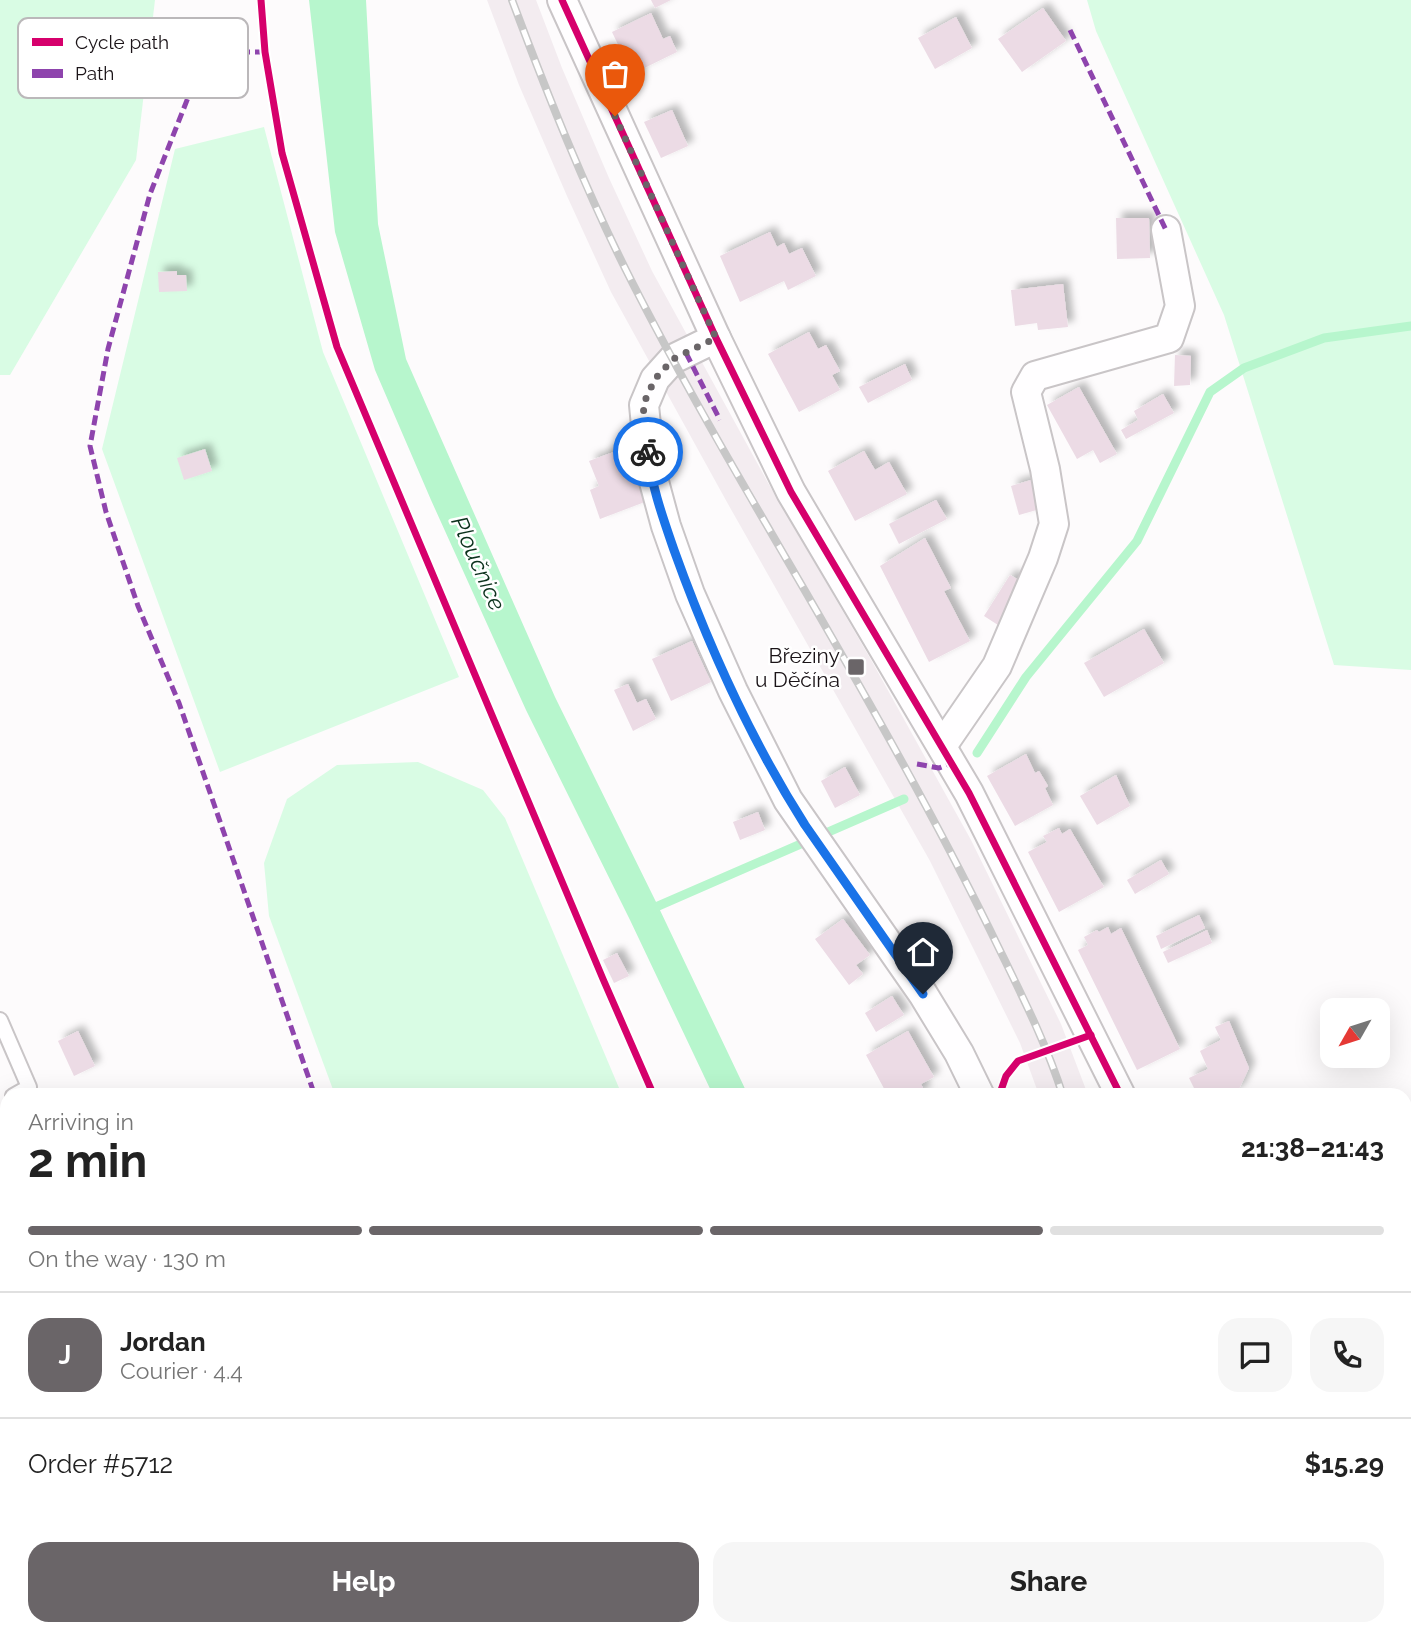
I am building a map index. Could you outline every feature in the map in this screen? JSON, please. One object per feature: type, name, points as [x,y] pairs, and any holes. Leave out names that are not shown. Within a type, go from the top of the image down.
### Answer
[{"type":"street","points":[[562,0],[716,338],[791,492],[969,793],[1117,1088]]},
{"type":"street","points":[[942,746],[997,666],[1043,558],[1054,524],[1045,469],[1026,392],[1035,376],[1169,338],[1180,306],[1166,230]]},
{"type":"street","points":[[716,338],[673,359],[655,379],[643,405],[650,467],[666,526],[690,594],[733,691],[788,800],[923,994],[959,1053],[976,1088]]},
{"type":"lane","points":[[0,1020],[27,1088]]},
{"type":"shaded area","points":[[0,0],[155,0],[153,18],[18,18],[18,98],[143,98],[136,160],[10,375],[0,375]]},
{"type":"shaded area","points":[[487,0],[536,0],[609,178],[652,271],[767,481],[870,658],[971,840],[1061,1024],[1085,1088],[1036,1088],[1020,1043],[930,861],[611,292],[519,85]]},
{"type":"shaded area","points":[[1087,0],[1411,0],[1411,670],[1334,665],[1224,315],[1096,31]]},
{"type":"shaded area","points":[[264,127],[323,352],[459,677],[220,772],[102,449],[175,149]]},
{"type":"shaded area","points":[[418,762],[483,790],[505,818],[619,1088],[332,1088],[269,916],[264,863],[287,799],[337,765]]},
{"type":"water","name":"Ploučnice","points":[[309,0],[366,0],[378,224],[406,359],[555,697],[745,1088],[710,1088],[526,710],[375,370],[335,232]]},
{"type":"building","points":[[651,0],[671,0],[655,8]]},
{"type":"building","points":[[1043,8],[1066,41],[1022,72],[998,39]]},
{"type":"building","points":[[651,13],[663,39],[670,36],[677,52],[632,74],[612,32]]},
{"type":"building","points":[[956,17],[972,48],[935,69],[918,38]]},
{"type":"building","points":[[672,110],[688,146],[661,158],[644,122]]},
{"type":"building","points":[[1116,218],[1149,218],[1150,258],[1117,259]]},
{"type":"building","points":[[770,232],[777,247],[784,243],[789,254],[802,248],[816,276],[788,290],[784,281],[740,302],[720,256]]},
{"type":"building","points":[[177,271],[177,275],[186,275],[187,291],[159,292],[158,272]]},
{"type":"building","points":[[1063,284],[1068,327],[1038,330],[1037,323],[1015,326],[1011,290]]},
{"type":"building","points":[[809,332],[818,349],[826,345],[840,371],[832,375],[840,390],[799,412],[768,354]]},
{"type":"building","points":[[1175,355],[1191,356],[1190,385],[1174,386]]},
{"type":"building","points":[[905,364],[912,380],[868,403],[859,387]]},
{"type":"building","points":[[1079,387],[1117,454],[1100,463],[1093,450],[1077,459],[1047,405]]},
{"type":"building","points":[[1163,394],[1174,413],[1126,439],[1121,430],[1138,420],[1134,411]]},
{"type":"building","points":[[630,446],[650,500],[600,519],[590,490],[599,486],[589,461]]},
{"type":"building","points":[[205,449],[212,471],[184,480],[177,458]]},
{"type":"building","points":[[864,451],[875,470],[889,462],[907,494],[855,521],[828,471]]},
{"type":"building","points":[[1031,480],[1040,509],[1019,515],[1011,486]]},
{"type":"building","points":[[936,500],[947,519],[899,544],[889,524]]},
{"type":"building","points":[[925,538],[951,588],[944,591],[970,641],[929,662],[880,566]]},
{"type":"building","points":[[1010,575],[1024,583],[998,625],[984,616]]},
{"type":"building","points":[[1144,629],[1164,663],[1104,697],[1084,663]]},
{"type":"building","points":[[692,641],[711,682],[671,701],[652,659]]},
{"type":"building","points":[[628,684],[637,703],[646,699],[656,719],[633,731],[614,690]]},
{"type":"building","points":[[1026,754],[1035,773],[1039,771],[1048,786],[1045,788],[1053,805],[1015,826],[987,776]]},
{"type":"building","points":[[845,767],[860,795],[835,808],[821,781]]},
{"type":"building","points":[[1116,775],[1130,806],[1097,825],[1080,796]]},
{"type":"building","points":[[758,812],[765,830],[740,840],[733,822]]},
{"type":"building","points":[[1059,828],[1062,834],[1070,829],[1104,887],[1059,912],[1028,852],[1047,842],[1043,836]]},
{"type":"building","points":[[1161,860],[1169,874],[1135,894],[1127,880]]},
{"type":"building","points":[[1199,915],[1205,928],[1161,949],[1156,936]]},
{"type":"building","points":[[843,919],[870,955],[856,965],[863,974],[849,985],[815,939]]},
{"type":"building","points":[[1108,927],[1111,934],[1121,928],[1180,1049],[1137,1070],[1078,950],[1088,945],[1084,937]]},
{"type":"building","points":[[1207,930],[1212,943],[1168,963],[1163,952]]},
{"type":"building","points":[[617,953],[629,976],[614,983],[603,960]]},
{"type":"building","points":[[892,996],[904,1015],[876,1032],[865,1013]]},
{"type":"building","points":[[1229,1021],[1249,1068],[1239,1088],[1194,1088],[1189,1078],[1208,1069],[1200,1051],[1221,1040],[1215,1027]]},
{"type":"building","points":[[78,1031],[95,1066],[74,1076],[58,1041]]},
{"type":"building","points":[[908,1031],[934,1077],[921,1084],[923,1088],[884,1088],[866,1055]]},
{"type":"waterway","points":[[977,753],[1026,677],[1137,541],[1210,392],[1244,368],[1324,338],[1411,326]]},
{"type":"waterway","points":[[649,910],[904,799]]},
{"type":"railway","points":[[512,0],[568,144],[633,284],[696,402],[856,679],[948,847],[1030,1013],[1060,1088]]},
{"type":"marked path","points":[[1070,30],[1166,230]]},
{"type":"marked path","points":[[248,52],[265,52]]},
{"type":"marked path","points":[[188,98],[150,194],[108,349],[90,446],[106,512],[138,606],[179,703],[312,1088]]},
{"type":"marked path","points":[[686,353],[720,420]]},
{"type":"marked path","points":[[917,764],[939,768],[952,763]]},
{"type":"cycle path","points":[[261,0],[265,52],[282,153],[337,347],[651,1088]]},
{"type":"cycle path","points":[[562,0],[716,338],[791,492],[969,793],[1117,1088]]},
{"type":"cycle path","points":[[1002,1088],[1006,1076],[1018,1061],[1091,1035]]},
{"type":"way so far","points":[[615,116],[716,338],[673,359],[655,379],[643,405],[648,452]]},
{"type":"place","name":"Březiny u Děčína","points":[[856,667]]},
{"type":"route","points":[[648,452],[666,526],[690,594],[733,691],[788,800],[923,994]]}]
